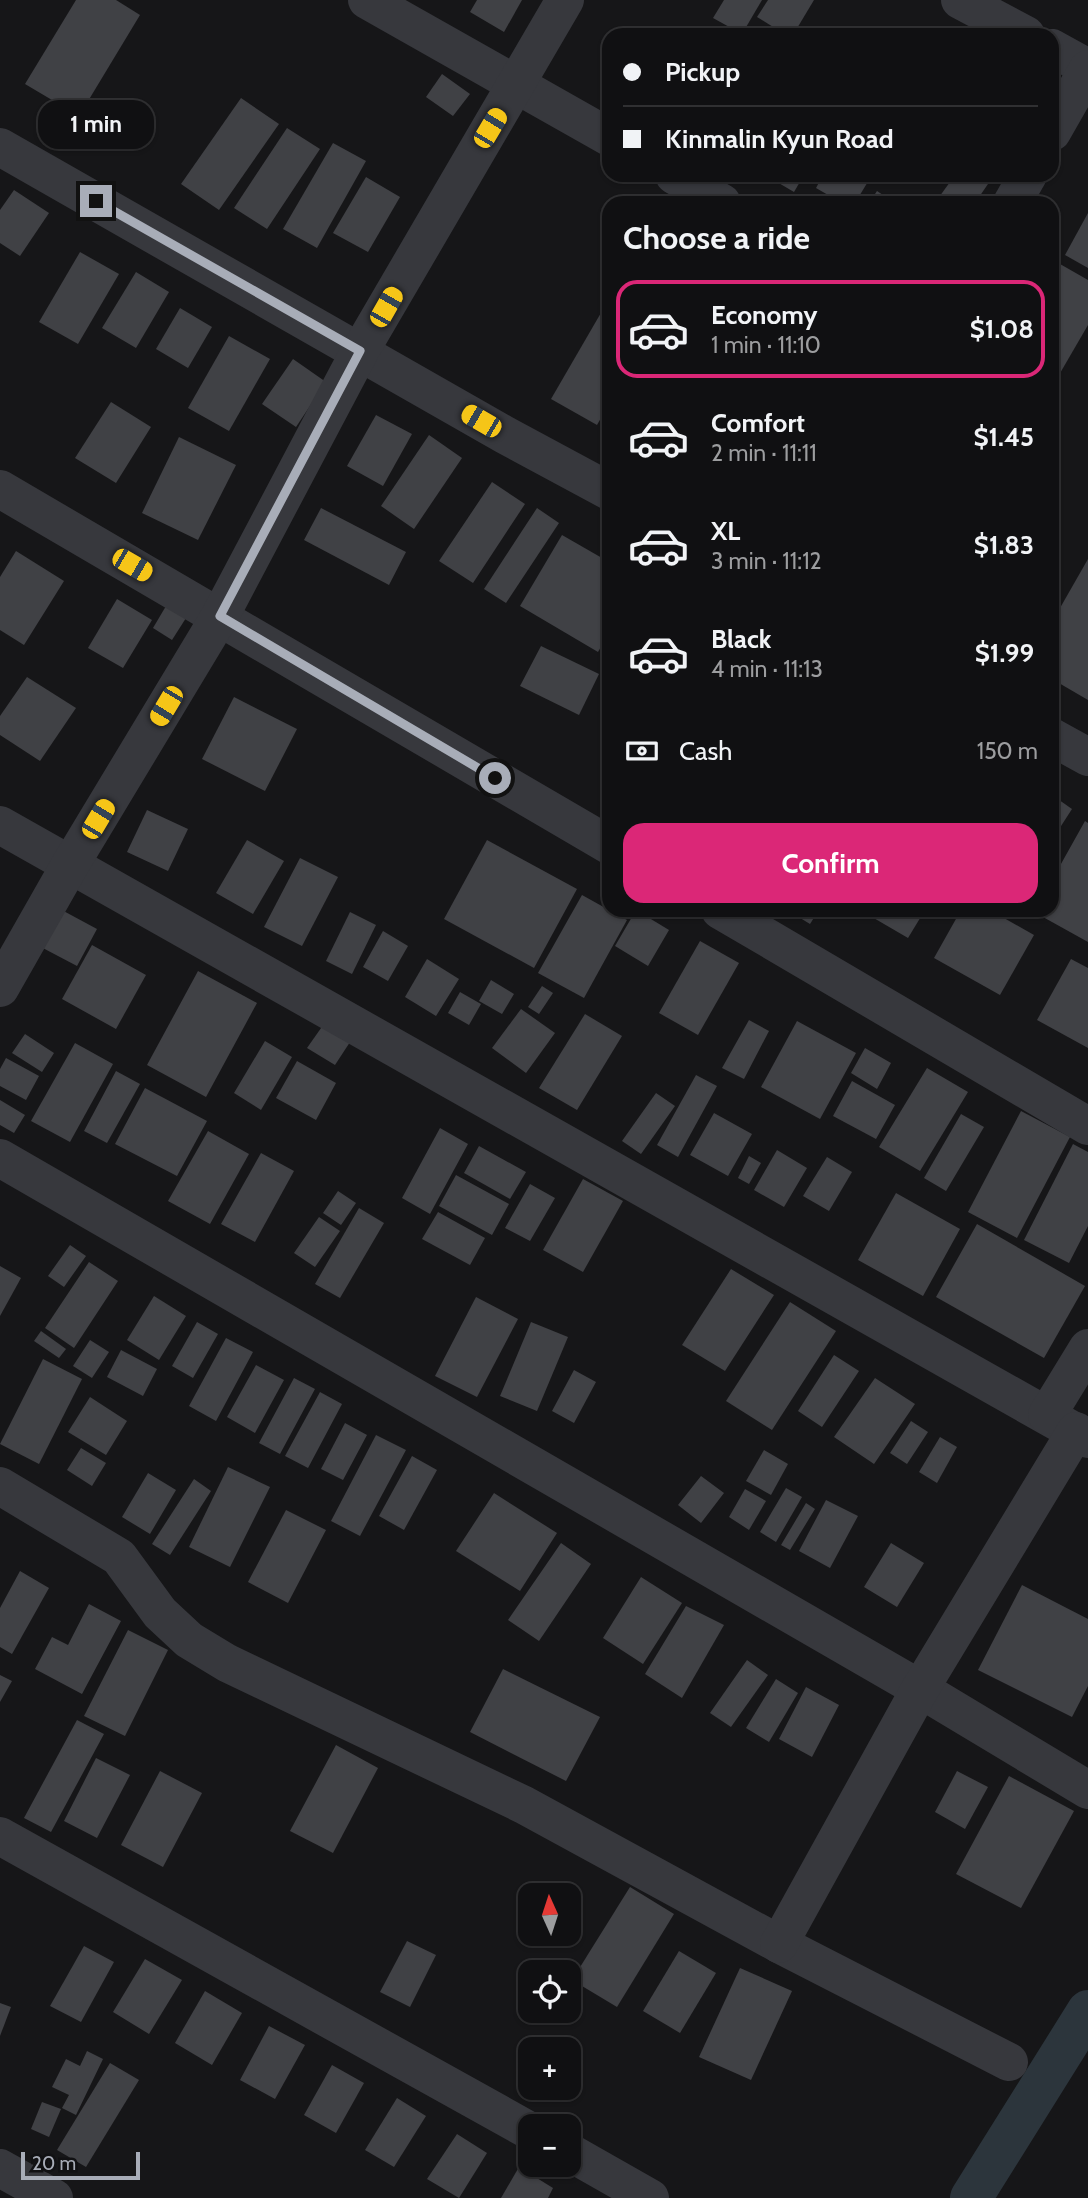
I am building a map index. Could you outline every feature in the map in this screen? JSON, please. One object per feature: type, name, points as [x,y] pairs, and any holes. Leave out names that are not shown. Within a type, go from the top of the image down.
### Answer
[{"type":"street","points":[[367,0],[602,133]]},
{"type":"street","points":[[0,988],[220,616],[360,351],[565,0]]},
{"type":"street","points":[[960,0],[1013,28]]},
{"type":"street","points":[[1059,52],[1088,68],[1059,120]]},
{"type":"street","points":[[0,147],[505,435],[602,487]]},
{"type":"street","points":[[686,182],[710,196]]},
{"type":"street","points":[[0,489],[602,841]]},
{"type":"street","points":[[1059,741],[1088,757]]},
{"type":"street","points":[[0,825],[1070,1428]]},
{"type":"street","points":[[732,917],[1088,1126]]},
{"type":"street","points":[[0,1158],[920,1689],[1088,1790]]},
{"type":"street","points":[[779,1944],[920,1689],[1070,1428],[1088,1348]]},
{"type":"street","points":[[0,1486],[119,1557],[160,1613],[190,1640],[227,1663],[524,1805],[779,1944],[1009,2062]]},
{"type":"street","points":[[0,1836],[518,2124]]},
{"type":"street","points":[[581,2159],[650,2198]]},
{"type":"street","points":[[0,2168],[54,2198]]},
{"type":"building","points":[[76,0],[116,0],[140,15],[79,116],[25,84]]},
{"type":"building","points":[[477,0],[522,0],[504,32],[470,12]]},
{"type":"building","points":[[724,0],[762,0],[746,28],[731,28],[713,18]]},
{"type":"building","points":[[768,0],[814,0],[797,28],[775,28],[757,17]]},
{"type":"building","points":[[442,74],[470,94],[453,116],[426,97]]},
{"type":"building","points":[[241,98],[279,124],[219,210],[181,184]]},
{"type":"building","points":[[287,128],[320,149],[267,229],[234,208]]},
{"type":"building","points":[[333,143],[366,161],[317,248],[283,229]]},
{"type":"building","points":[[366,177],[400,197],[368,252],[333,233]]},
{"type":"building","points":[[777,182],[800,182],[794,192]]},
{"type":"building","points":[[819,182],[868,182],[859,196],[830,196],[816,188]]},
{"type":"building","points":[[950,182],[988,184],[980,196],[940,196]]},
{"type":"building","points":[[14,190],[49,213],[20,256],[0,243],[0,210]]},
{"type":"building","points":[[1088,213],[1088,268],[1065,255]]},
{"type":"building","points":[[80,252],[119,274],[78,344],[39,322]]},
{"type":"building","points":[[1059,266],[1088,280],[1088,325],[1059,375]]},
{"type":"building","points":[[136,272],[169,292],[136,348],[102,328]]},
{"type":"building","points":[[180,308],[212,327],[188,368],[156,349]]},
{"type":"building","points":[[602,311],[602,416],[597,425],[551,399]]},
{"type":"building","points":[[229,336],[270,359],[229,431],[188,408]]},
{"type":"building","points":[[293,359],[326,382],[296,427],[262,404]]},
{"type":"building","points":[[111,402],[151,427],[116,483],[75,458]]},
{"type":"building","points":[[376,415],[412,434],[383,486],[347,466]]},
{"type":"building","points":[[429,435],[462,458],[414,529],[381,506]]},
{"type":"building","points":[[179,437],[236,465],[198,540],[142,513]]},
{"type":"building","points":[[492,482],[525,504],[473,583],[439,561]]},
{"type":"building","points":[[321,508],[406,552],[389,585],[304,540]]},
{"type":"building","points":[[537,508],[559,523],[506,603],[484,589]]},
{"type":"building","points":[[562,535],[602,558],[602,645],[598,652],[520,606]]},
{"type":"building","points":[[16,551],[64,581],[24,645],[0,630],[0,577]]},
{"type":"building","points":[[1088,559],[1088,700],[1059,683],[1059,610]]},
{"type":"building","points":[[117,599],[152,620],[123,668],[88,648]]},
{"type":"building","points":[[166,606],[186,618],[172,640],[153,628]]},
{"type":"building","points":[[541,646],[599,674],[579,715],[520,686]]},
{"type":"building","points":[[27,677],[76,708],[40,761],[0,735],[0,716]]},
{"type":"building","points":[[234,697],[297,729],[265,791],[202,759]]},
{"type":"building","points":[[1059,800],[1072,809],[1059,829]]},
{"type":"building","points":[[147,810],[188,829],[168,871],[127,852]]},
{"type":"building","points":[[1085,821],[1088,823],[1088,942],[1043,917],[1059,917],[1059,867]]},
{"type":"building","points":[[247,840],[284,861],[253,914],[216,893]]},
{"type":"building","points":[[487,840],[577,889],[534,968],[444,919]]},
{"type":"building","points":[[300,858],[338,877],[302,946],[264,927]]},
{"type":"building","points":[[582,895],[602,906],[602,917],[622,917],[627,920],[584,998],[538,973]]},
{"type":"building","points":[[58,908],[97,929],[77,966],[39,946]]},
{"type":"building","points":[[350,912],[376,925],[352,974],[326,961]]},
{"type":"building","points":[[632,917],[648,917],[669,930],[648,966],[615,946]]},
{"type":"building","points":[[798,917],[814,917],[810,924]]},
{"type":"building","points":[[872,917],[921,917],[908,938]]},
{"type":"building","points":[[957,917],[1002,917],[1034,935],[1000,995],[934,958]]},
{"type":"building","points":[[383,931],[408,946],[388,981],[363,967]]},
{"type":"building","points":[[700,941],[739,963],[698,1035],[659,1013]]},
{"type":"building","points":[[92,945],[146,975],[116,1029],[62,999]]},
{"type":"building","points":[[427,959],[459,979],[436,1016],[405,997]]},
{"type":"building","points":[[1071,959],[1088,968],[1088,1048],[1037,1020]]},
{"type":"building","points":[[198,971],[257,1003],[206,1097],[147,1065]]},
{"type":"building","points":[[491,980],[514,994],[502,1014],[479,1001]]},
{"type":"building","points":[[542,986],[553,993],[539,1014],[528,1007]]},
{"type":"building","points":[[460,992],[481,1004],[469,1025],[448,1013]]},
{"type":"building","points":[[521,1009],[555,1033],[526,1073],[492,1048]]},
{"type":"building","points":[[585,1014],[622,1036],[577,1110],[539,1088]]},
{"type":"building","points":[[749,1020],[769,1031],[744,1079],[722,1068]]},
{"type":"building","points":[[326,1021],[352,1039],[335,1065],[307,1048]]},
{"type":"building","points":[[797,1021],[856,1053],[820,1119],[761,1087]]},
{"type":"building","points":[[25,1034],[54,1053],[42,1072],[12,1053]]},
{"type":"building","points":[[265,1041],[292,1057],[261,1110],[234,1093]]},
{"type":"building","points":[[75,1043],[113,1064],[70,1142],[31,1121]]},
{"type":"building","points":[[865,1048],[891,1063],[877,1089],[851,1073]]},
{"type":"building","points":[[6,1058],[39,1076],[26,1100],[0,1086],[0,1069]]},
{"type":"building","points":[[297,1061],[336,1083],[316,1120],[276,1098]]},
{"type":"building","points":[[927,1068],[968,1092],[920,1171],[879,1147]]},
{"type":"building","points":[[116,1071],[140,1084],[107,1143],[84,1131]]},
{"type":"building","points":[[696,1075],[717,1086],[678,1157],[657,1145]]},
{"type":"building","points":[[852,1081],[895,1105],[876,1139],[833,1116]]},
{"type":"building","points":[[145,1088],[207,1121],[177,1176],[115,1144]]},
{"type":"building","points":[[656,1093],[675,1106],[641,1154],[622,1141]]},
{"type":"building","points":[[0,1100],[25,1115],[14,1133],[0,1125]]},
{"type":"building","points":[[1021,1111],[1070,1137],[1017,1238],[968,1212]]},
{"type":"building","points":[[714,1113],[752,1134],[728,1176],[690,1155]]},
{"type":"building","points":[[961,1114],[984,1127],[946,1191],[924,1178]]},
{"type":"building","points":[[440,1128],[468,1144],[430,1214],[402,1198]]},
{"type":"building","points":[[208,1131],[249,1154],[210,1224],[168,1201]]},
{"type":"building","points":[[1073,1144],[1088,1152],[1088,1226],[1069,1263],[1024,1240]]},
{"type":"building","points":[[479,1146],[526,1172],[510,1199],[464,1173]]},
{"type":"building","points":[[777,1150],[807,1168],[784,1207],[754,1190]]},
{"type":"building","points":[[261,1153],[294,1171],[255,1242],[221,1224]]},
{"type":"building","points":[[749,1156],[761,1163],[749,1184],[738,1178]]},
{"type":"building","points":[[827,1157],[852,1172],[829,1211],[803,1196]]},
{"type":"building","points":[[456,1175],[509,1204],[492,1235],[439,1206]]},
{"type":"building","points":[[583,1179],[623,1201],[583,1272],[543,1250]]},
{"type":"building","points":[[530,1184],[555,1198],[530,1241],[505,1228]]},
{"type":"building","points":[[338,1191],[356,1203],[341,1225],[323,1213]]},
{"type":"building","points":[[896,1193],[960,1229],[923,1296],[858,1260]]},
{"type":"building","points":[[359,1208],[384,1223],[340,1298],[315,1284]]},
{"type":"building","points":[[438,1212],[485,1238],[470,1265],[422,1239]]},
{"type":"building","points":[[319,1217],[340,1231],[315,1267],[294,1253]]},
{"type":"building","points":[[977,1224],[1085,1286],[1044,1358],[936,1297]]},
{"type":"building","points":[[70,1245],[86,1256],[64,1287],[48,1276]]},
{"type":"building","points":[[89,1262],[118,1281],[74,1348],[45,1328]]},
{"type":"building","points":[[0,1266],[21,1278],[0,1316]]},
{"type":"building","points":[[731,1269],[774,1295],[725,1371],[682,1345]]},
{"type":"building","points":[[154,1296],[186,1316],[159,1360],[127,1340]]},
{"type":"building","points":[[476,1297],[518,1319],[477,1397],[435,1376]]},
{"type":"building","points":[[790,1302],[836,1331],[772,1430],[726,1401]]},
{"type":"building","points":[[197,1322],[218,1334],[193,1378],[172,1366]]},
{"type":"building","points":[[531,1322],[568,1337],[537,1411],[500,1396]]},
{"type":"building","points":[[41,1331],[66,1349],[59,1358],[34,1341]]},
{"type":"building","points":[[226,1338],[253,1352],[216,1421],[189,1406]]},
{"type":"building","points":[[90,1340],[109,1352],[92,1378],[73,1366]]},
{"type":"building","points":[[121,1350],[157,1369],[143,1396],[107,1377]]},
{"type":"building","points":[[834,1355],[859,1371],[822,1427],[798,1411]]},
{"type":"building","points":[[43,1359],[82,1379],[39,1464],[0,1444]]},
{"type":"building","points":[[256,1365],[284,1380],[255,1433],[227,1417]]},
{"type":"building","points":[[574,1370],[596,1382],[574,1423],[552,1411]]},
{"type":"building","points":[[294,1378],[315,1389],[280,1454],[259,1443]]},
{"type":"building","points":[[875,1378],[915,1404],[874,1464],[834,1437]]},
{"type":"building","points":[[320,1392],[342,1404],[308,1468],[285,1456]]},
{"type":"building","points":[[90,1397],[127,1421],[106,1455],[68,1432]]},
{"type":"building","points":[[911,1421],[928,1432],[907,1464],[890,1453]]},
{"type":"building","points":[[345,1423],[367,1435],[343,1480],[321,1469]]},
{"type":"building","points":[[376,1435],[406,1450],[360,1536],[331,1521]]},
{"type":"building","points":[[940,1437],[957,1447],[937,1483],[919,1472]]},
{"type":"building","points":[[81,1448],[106,1463],[92,1486],[67,1470]]},
{"type":"building","points":[[764,1450],[788,1464],[771,1495],[746,1481]]},
{"type":"building","points":[[412,1456],[437,1470],[404,1530],[379,1516]]},
{"type":"building","points":[[228,1467],[270,1487],[230,1567],[189,1547]]},
{"type":"building","points":[[148,1473],[176,1490],[150,1534],[122,1517]]},
{"type":"building","points":[[701,1476],[724,1493],[701,1523],[678,1505]]},
{"type":"building","points":[[194,1479],[211,1491],[170,1555],[152,1544]]},
{"type":"building","points":[[786,1488],[802,1497],[776,1542],[760,1532]]},
{"type":"building","points":[[745,1489],[766,1501],[749,1530],[729,1517]]},
{"type":"building","points":[[494,1493],[557,1533],[520,1591],[456,1551]]},
{"type":"building","points":[[826,1500],[858,1516],[830,1568],[799,1551]]},
{"type":"building","points":[[806,1503],[815,1509],[790,1550],[781,1545]]},
{"type":"building","points":[[286,1510],[326,1530],[288,1603],[248,1582]]},
{"type":"building","points":[[561,1543],[591,1564],[539,1641],[508,1620]]},
{"type":"building","points":[[891,1543],[924,1563],[897,1607],[864,1587]]},
{"type":"building","points":[[20,1571],[49,1588],[12,1654],[0,1647],[0,1608]]},
{"type":"building","points":[[641,1577],[682,1603],[643,1664],[603,1638]]},
{"type":"building","points":[[1022,1585],[1088,1619],[1088,1686],[1072,1717],[978,1670]]},
{"type":"building","points":[[89,1604],[121,1621],[82,1694],[35,1669],[52,1637],[68,1645]]},
{"type":"building","points":[[686,1606],[724,1625],[682,1698],[645,1674]]},
{"type":"building","points":[[128,1630],[168,1650],[125,1736],[84,1716]]},
{"type":"building","points":[[747,1660],[768,1675],[731,1727],[710,1713]]},
{"type":"building","points":[[503,1669],[600,1717],[566,1781],[470,1732]]},
{"type":"building","points":[[0,1675],[12,1681],[0,1702]]},
{"type":"building","points":[[776,1679],[798,1693],[769,1742],[746,1728]]},
{"type":"building","points":[[806,1687],[839,1705],[812,1757],[779,1739]]},
{"type":"building","points":[[77,1720],[104,1734],[51,1832],[24,1818]]},
{"type":"building","points":[[336,1745],[378,1768],[333,1853],[290,1831]]},
{"type":"building","points":[[96,1758],[130,1775],[97,1838],[64,1821]]},
{"type":"building","points":[[160,1771],[202,1793],[163,1867],[121,1845]]},
{"type":"building","points":[[957,1771],[988,1787],[965,1829],[935,1812]]},
{"type":"building","points":[[1009,1776],[1074,1811],[1021,1908],[956,1874]]},
{"type":"building","points":[[630,1887],[674,1914],[617,2007],[581,1985],[581,1966]]},
{"type":"building","points":[[407,1941],[436,1955],[410,2007],[380,1992]]},
{"type":"building","points":[[84,1946],[114,1962],[81,2022],[50,2006]]},
{"type":"building","points":[[679,1951],[716,1973],[680,2033],[643,2011]]},
{"type":"building","points":[[145,1959],[182,1980],[149,2034],[113,2012]]},
{"type":"building","points":[[740,1968],[792,1991],[751,2080],[699,2057]]},
{"type":"building","points":[[205,1991],[242,2013],[212,2065],[175,2043]]},
{"type":"building","points":[[0,2003],[11,2007],[0,2036]]},
{"type":"building","points":[[269,2026],[305,2045],[275,2099],[240,2080]]},
{"type":"building","points":[[87,2051],[103,2059],[76,2115],[62,2108],[69,2095],[52,2087],[66,2059],[80,2066]]},
{"type":"building","points":[[110,2063],[139,2080],[86,2167],[57,2150]]},
{"type":"building","points":[[332,2065],[364,2083],[336,2133],[304,2115]]},
{"type":"building","points":[[397,2098],[426,2116],[394,2167],[365,2150]]},
{"type":"building","points":[[42,2102],[61,2109],[49,2137],[31,2129]]},
{"type":"building","points":[[457,2134],[487,2153],[459,2198],[427,2179]]},
{"type":"building","points":[[518,2169],[518,2177],[535,2177],[553,2188],[548,2198],[501,2198]]},
{"type":"waterway","points":[[971,2198],[1088,2011]]},
{"type":"route","points":[[96,201],[360,351],[220,616],[495,778]]}]
